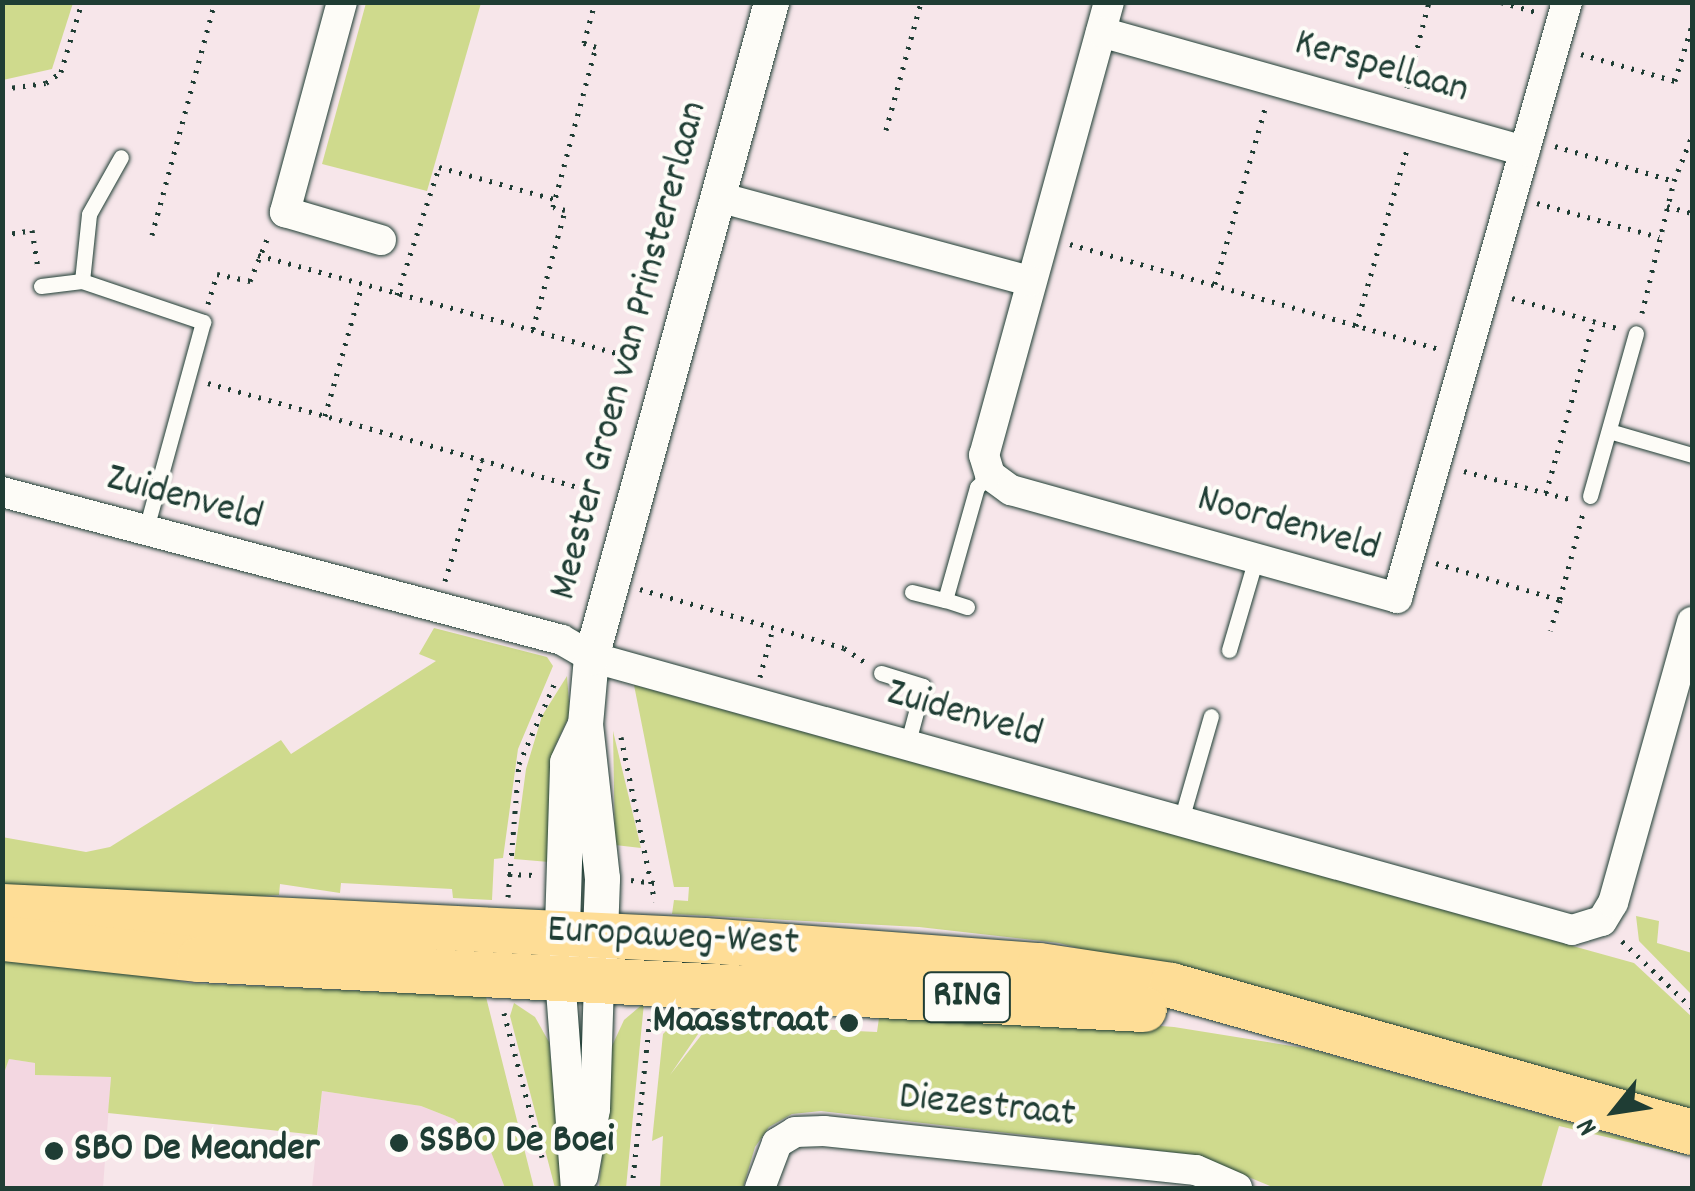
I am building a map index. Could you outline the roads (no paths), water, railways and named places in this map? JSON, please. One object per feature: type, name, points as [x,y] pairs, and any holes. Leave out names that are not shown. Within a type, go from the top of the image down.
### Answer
[{"type":"main road","name":"Europaweg-West","points":[[2,906],[581,934],[1039,965],[1171,985],[1692,1132]]},
{"type":"main road","name":"Europaweg-West","points":[[2,938],[199,959],[1124,1007],[1334,1032]]},
{"type":"street","points":[[342,2],[285,212],[381,240]]},
{"type":"street","name":"Meester Groen van Prinstererlaan","points":[[580,978],[581,934],[602,878],[585,724],[591,657],[771,2]]},
{"type":"street","name":"Noordenveld","points":[[990,476],[1011,490],[1397,598],[1566,2]]},
{"type":"street","points":[[990,476],[984,455],[1105,17]]},
{"type":"street","name":"Kerspellaan","points":[[1105,17],[1267,78],[1408,118],[1526,145]]},
{"type":"street","points":[[718,197],[1030,280]]},
{"type":"street","name":"Zuidenveld","points":[[2,492],[562,640],[591,657],[754,699],[1572,930],[1602,922],[1613,903],[1692,622]]},
{"type":"street","points":[[579,1188],[566,1114],[580,978]]},
{"type":"street","name":"Diezestraat","points":[[760,1188],[777,1144],[795,1132],[824,1130],[1196,1170],[1236,1188]]},
{"type":"lane","points":[[82,281],[89,214],[120,156]]},
{"type":"lane","points":[[41,286],[82,281],[203,322],[145,532]]},
{"type":"lane","points":[[1590,496],[1636,333]]},
{"type":"lane","points":[[1609,431],[1692,455]]},
{"type":"lane","points":[[946,600],[977,487],[990,476]]},
{"type":"lane","points":[[1229,650],[1256,558]]},
{"type":"lane","points":[[912,592],[967,608]]},
{"type":"lane","points":[[881,673],[931,688],[908,742]]},
{"type":"lane","points":[[1182,820],[1211,716]]},
{"type":"place","name":"Maasstraat","points":[[849,1023]]},
{"type":"place","name":"SSBO De Boei","points":[[399,1143]]},
{"type":"place","name":"SBO De Meander","points":[[54,1151]]}]
